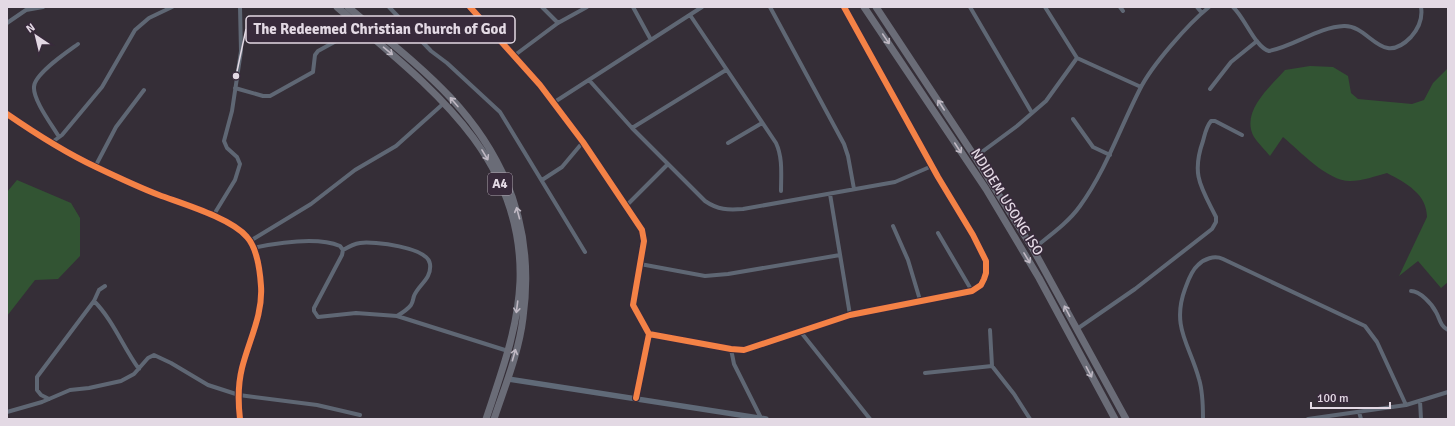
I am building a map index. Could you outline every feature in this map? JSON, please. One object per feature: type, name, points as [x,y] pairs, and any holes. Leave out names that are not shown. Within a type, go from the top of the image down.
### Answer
[{"type":"highway","name":"A4","points":[[337,7],[409,69],[444,102],[470,131],[499,181],[516,234],[520,280],[516,313],[508,351],[486,419]]},
{"type":"highway","name":"A4","points":[[348,7],[449,96],[470,120],[502,170],[518,212],[524,239],[526,269],[523,317],[508,379],[494,419]]},
{"type":"highway","name":"NDIDEM USONG ISO","points":[[864,7],[986,190],[1039,278],[1115,419]]},
{"type":"highway","name":"NDIDEM USONG ISO","points":[[876,7],[975,157],[1033,249],[1126,419]]},
{"type":"street","points":[[7,24],[25,9],[43,7]]},
{"type":"street","points":[[51,143],[59,137],[102,87],[134,30],[149,18],[172,7]]},
{"type":"street","points":[[213,216],[235,180],[239,168],[237,158],[227,148],[224,141],[235,88],[242,41],[240,7]]},
{"type":"street","points":[[389,7],[431,51],[447,63],[500,112],[585,252]]},
{"type":"street","points":[[470,7],[514,55],[583,142],[644,235],[633,305],[649,334],[636,398]]},
{"type":"street","points":[[542,7],[558,23]]},
{"type":"street","points":[[514,55],[558,23],[587,7]]},
{"type":"street","points":[[633,7],[651,40]]},
{"type":"street","points":[[553,103],[702,7]]},
{"type":"street","points":[[770,7],[844,144],[848,156],[854,189]]},
{"type":"street","points":[[649,334],[731,349],[752,348],[850,314],[972,291],[981,285],[986,273],[986,261],[844,7]]},
{"type":"street","points":[[970,7],[1032,113]]},
{"type":"street","points":[[1045,7],[1077,58],[1141,87]]},
{"type":"street","points":[[1197,7],[1202,13]]},
{"type":"street","points":[[1033,249],[1071,217],[1080,207],[1110,156],[1141,87],[1175,42],[1209,7]]},
{"type":"street","points":[[1233,7],[1239,13],[1257,41],[1266,50],[1276,50],[1321,32],[1345,26],[1355,28],[1381,46],[1397,47],[1405,44],[1421,23],[1421,7]]},
{"type":"street","points":[[690,15],[780,151],[781,191]]},
{"type":"street","points":[[235,88],[263,96],[274,94],[313,72],[318,51],[360,28]]},
{"type":"street","points":[[1210,89],[1230,62],[1257,41]]},
{"type":"street","points":[[59,137],[35,94],[34,85],[38,77],[78,44]]},
{"type":"street","points":[[975,157],[1032,113],[1055,91],[1077,58]]},
{"type":"street","points":[[632,128],[726,70]]},
{"type":"street","points":[[589,80],[632,128],[705,201],[718,209],[743,209],[895,182],[932,166]]},
{"type":"street","points":[[95,167],[116,127],[144,90]]},
{"type":"street","points":[[250,241],[311,204],[356,170],[396,146],[444,102]]},
{"type":"street","points":[[7,114],[51,143],[95,167],[234,226],[250,241],[258,267],[262,299],[258,318],[242,368],[239,395],[240,419]]},
{"type":"street","points":[[1073,119],[1093,147],[1110,156]]},
{"type":"street","points":[[1077,329],[1135,289],[1212,229],[1216,222],[1216,217],[1198,178],[1197,160],[1200,149],[1211,121],[1215,121],[1242,136]]},
{"type":"street","points":[[728,143],[762,123]]},
{"type":"street","points":[[542,180],[564,165],[583,142]]},
{"type":"street","points":[[626,206],[668,164]]},
{"type":"street","points":[[830,194],[850,314]]},
{"type":"street","points":[[893,226],[908,260],[920,300]]},
{"type":"street","points":[[938,233],[972,291]]},
{"type":"street","points":[[253,248],[296,241],[330,243],[340,246],[343,250]]},
{"type":"street","points":[[343,250],[359,243],[383,244],[403,247],[417,252],[427,259],[430,266],[427,280],[415,294],[412,303],[397,316]]},
{"type":"street","points":[[343,250],[342,255],[314,308],[315,314],[322,317],[356,313],[397,316],[448,334],[508,351]]},
{"type":"street","points":[[640,264],[705,276],[728,274],[840,255]]},
{"type":"street","points":[[1203,419],[1199,380],[1180,324],[1179,308],[1188,280],[1194,268],[1207,259],[1218,257],[1365,326],[1377,342],[1406,405]]},
{"type":"street","points":[[49,399],[37,390],[37,377],[94,300],[99,290],[105,286]]},
{"type":"street","points":[[1411,291],[1418,293],[1434,309],[1441,325],[1448,330]]},
{"type":"street","points":[[94,300],[110,320],[128,354],[139,369]]},
{"type":"street","points":[[990,330],[992,366],[1014,394],[1030,419]]},
{"type":"street","points":[[800,331],[870,419]]},
{"type":"street","points":[[731,349],[734,364],[764,419]]},
{"type":"street","points":[[7,412],[29,407],[70,390],[102,386],[121,381],[134,374],[148,358],[154,355],[171,363],[208,385],[239,395],[318,405],[360,415]]},
{"type":"street","points":[[925,373],[992,366]]},
{"type":"street","points":[[508,379],[764,419]]},
{"type":"street","points":[[1308,419],[1406,405],[1448,392]]},
{"type":"street","points":[[1420,401],[1421,419]]},
{"type":"street","points":[[1359,412],[1361,419]]},
{"type":"green space","points":[[1310,66],[1333,67],[1348,76],[1351,93],[1358,99],[1412,104],[1424,100],[1433,83],[1448,68],[1448,282],[1441,288],[1418,261],[1399,276],[1427,217],[1423,202],[1408,185],[1387,173],[1359,180],[1341,180],[1323,171],[1283,137],[1270,156],[1254,137],[1251,128],[1251,118],[1254,109],[1265,92],[1285,70]]},
{"type":"green space","points":[[17,180],[71,203],[80,218],[80,256],[58,279],[35,280],[7,316],[7,192]]},
{"type":"cycle path","points":[[470,7],[540,85],[583,142],[642,230],[644,241],[633,305],[649,334],[636,398]]},
{"type":"cycle path","points":[[649,334],[744,350],[850,315],[972,291],[981,285],[986,273],[986,261],[973,235],[938,177],[844,7]]},
{"type":"cycle path","points":[[7,114],[50,142],[84,161],[143,189],[193,207],[218,218],[240,230],[247,237],[253,247],[259,267],[261,297],[258,317],[241,374],[239,393],[240,419]]},
{"type":"place","name":"The Redeemed Christian Church of God","points":[[236,76]]}]
